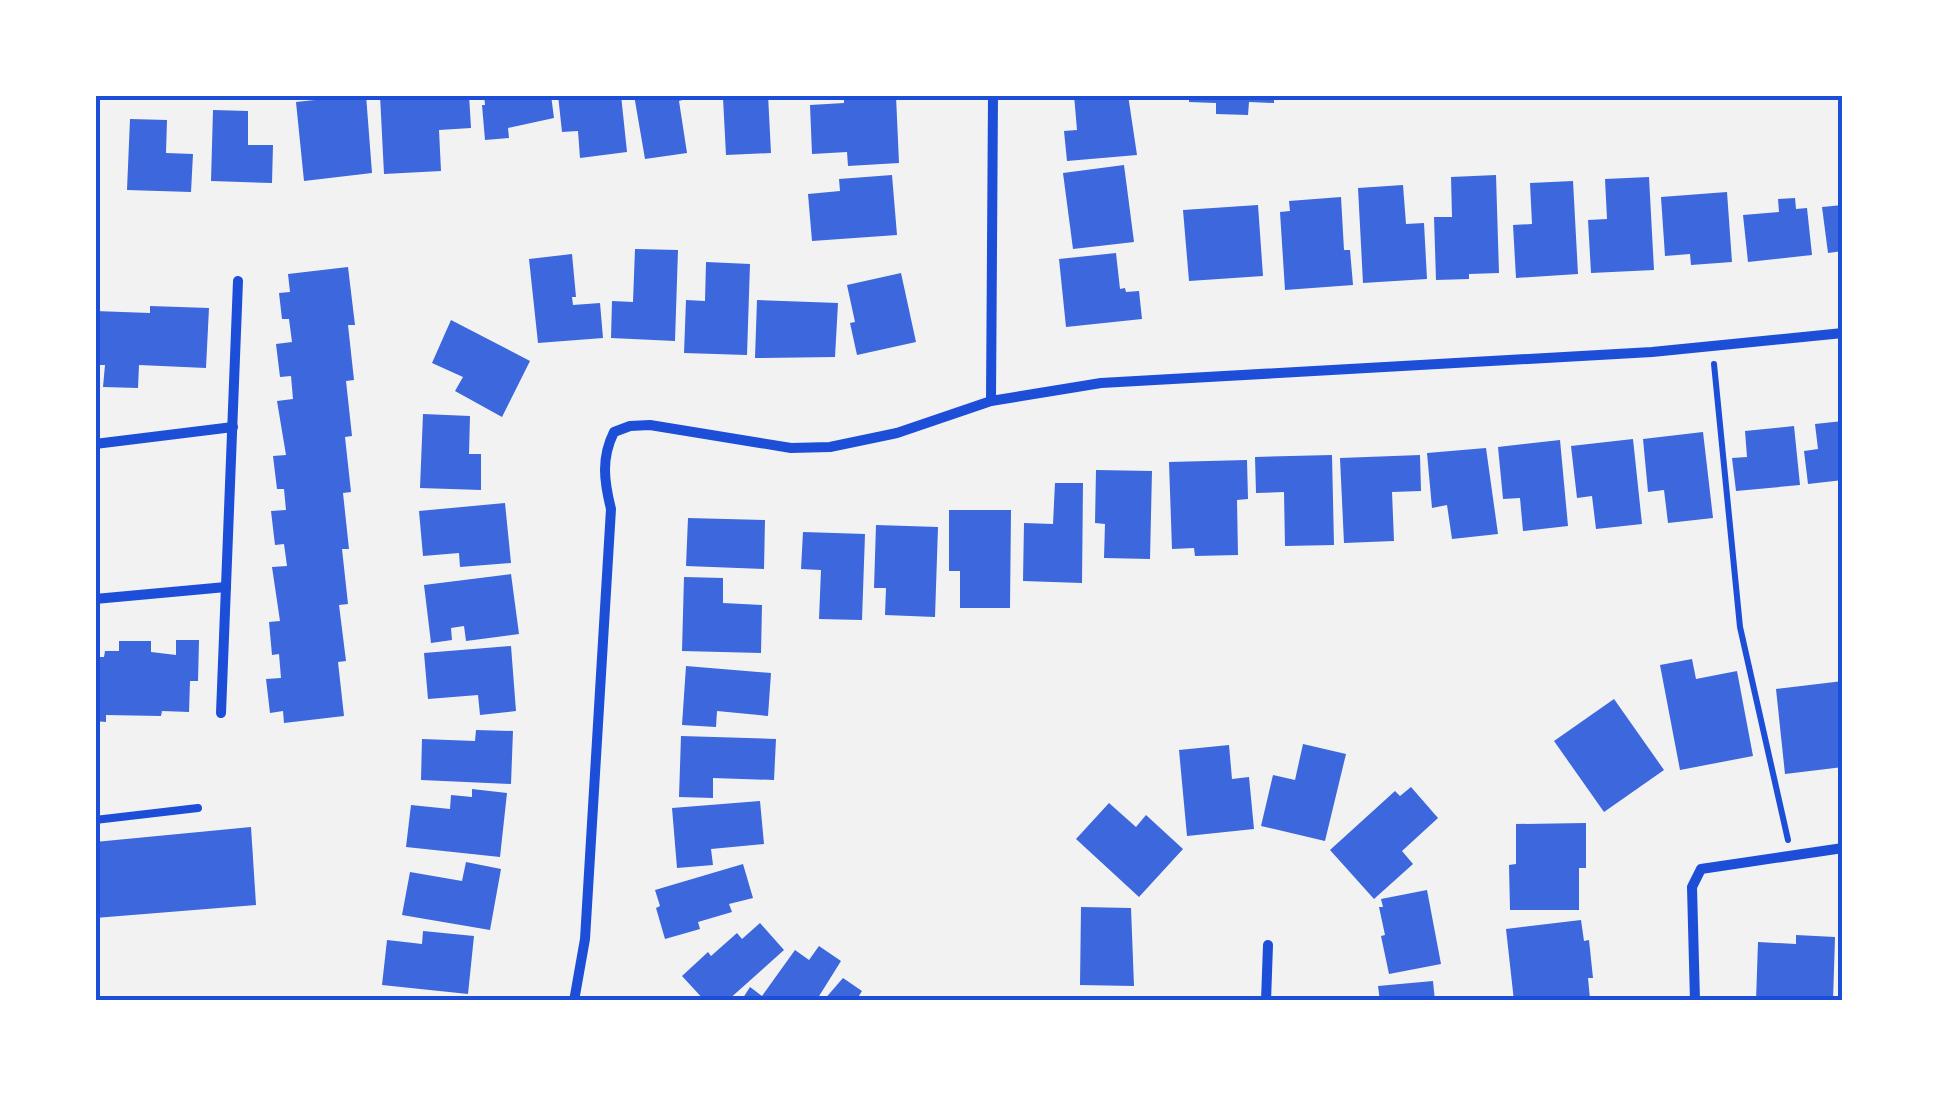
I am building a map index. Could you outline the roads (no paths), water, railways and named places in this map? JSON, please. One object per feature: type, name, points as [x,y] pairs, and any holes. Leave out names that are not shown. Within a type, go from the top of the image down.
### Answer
[{"type":"street","points":[[990,401],[993,95]]},
{"type":"street","points":[[222,712],[238,281]]},
{"type":"street","points":[[574,1001],[585,939],[611,510],[604,474],[605,449],[614,432],[650,425],[792,448],[830,447],[897,434],[990,401],[1101,383],[1712,347],[1843,333]]},
{"type":"street","points":[[95,444],[234,427]]},
{"type":"street","points":[[95,599],[226,587]]},
{"type":"street","points":[[1695,1001],[1692,887],[1701,868],[1843,848]]},
{"type":"street","points":[[1266,1001],[1268,945]]},
{"type":"lane","points":[[95,820],[198,808]]}]
